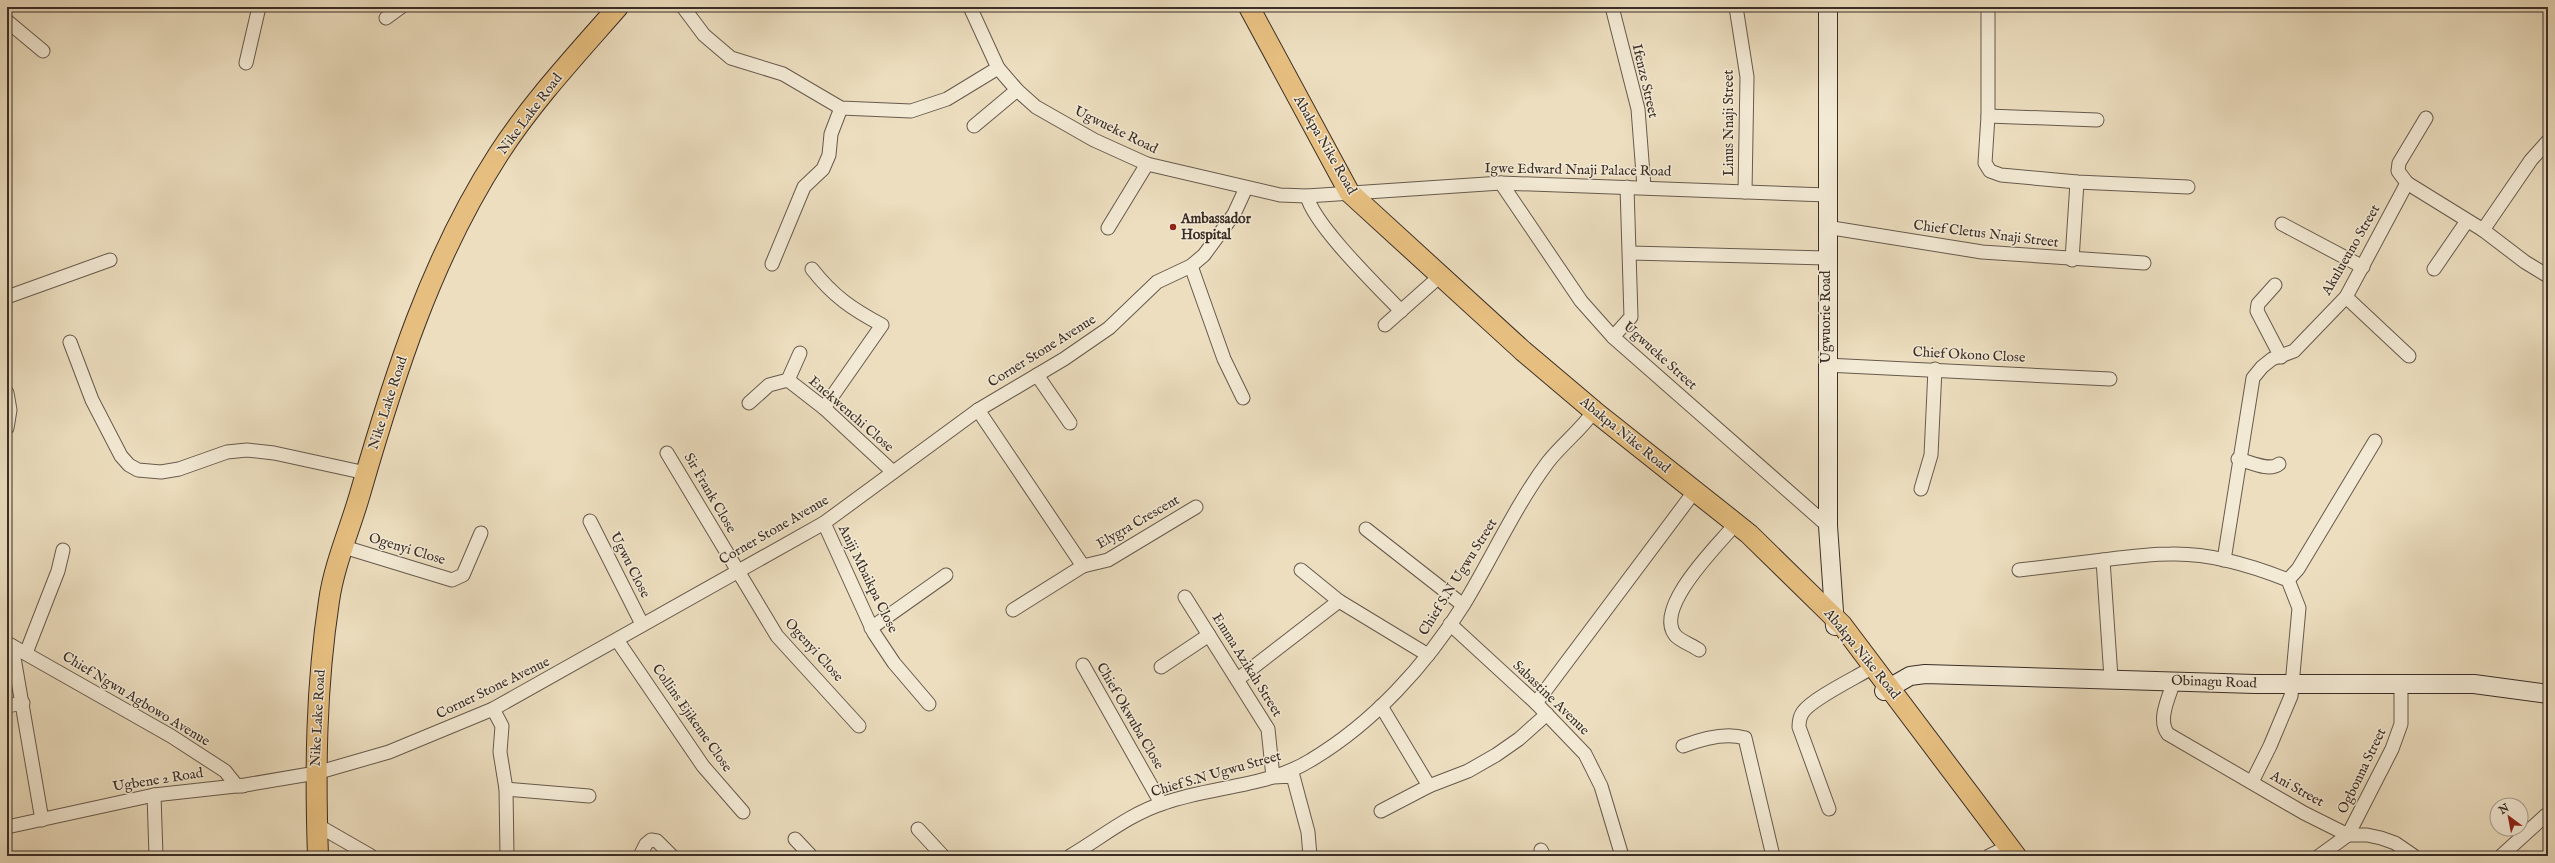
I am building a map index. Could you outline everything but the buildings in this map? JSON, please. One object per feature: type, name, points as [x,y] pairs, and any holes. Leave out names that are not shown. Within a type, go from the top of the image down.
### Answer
[{"type":"main road","name":"Nike Lake Road","points":[[318,856],[316,826],[316,773],[318,692],[330,598],[366,473],[426,292],[483,180],[499,153],[548,88],[618,7]]},
{"type":"main road","name":"Abakpa Nike Road","points":[[1241,7],[1340,194],[1437,280],[1592,413],[1691,496],[1750,541],[1835,622],[1868,670],[1887,689]]},
{"type":"main road","name":"Abakpa Nike Road","points":[[1249,7],[1340,194]]},
{"type":"main road","name":"Abakpa Nike Road","points":[[1592,413],[1749,534],[1835,622],[1887,689],[2005,853]]},
{"type":"street","points":[[246,63],[259,7]]},
{"type":"street","points":[[386,18],[401,7]]},
{"type":"street","points":[[683,7],[704,35],[731,58],[782,74],[841,108],[910,111],[947,99],[998,68]]},
{"type":"street","name":"Ugwueke Road","points":[[970,7],[998,68],[1017,90],[1036,107],[1094,140],[1147,164],[1246,188],[1280,195],[1307,196],[1340,194]]},
{"type":"street","name":"Ifenze Street","points":[[1612,7],[1638,109],[1644,187]]},
{"type":"street","name":"Linus Nnaji Street","points":[[1736,7],[1747,77],[1745,192]]},
{"type":"street","name":"Ugwuorie Road","points":[[1828,7],[1826,364],[1828,526],[1835,622]]},
{"type":"street","points":[[1988,7],[1988,116],[1985,163],[1990,171],[2001,175],[2077,182],[2188,187]]},
{"type":"street","points":[[7,21],[43,52]]},
{"type":"street","points":[[974,126],[1017,90]]},
{"type":"street","points":[[772,264],[804,187],[823,168],[829,155],[831,134],[841,108]]},
{"type":"street","points":[[1988,116],[2097,120]]},
{"type":"street","points":[[2426,118],[2399,163],[2398,170],[2407,183],[2483,230],[2525,262],[2548,276]]},
{"type":"street","points":[[2483,230],[2531,160],[2548,142]]},
{"type":"street","points":[[1108,228],[1147,164]]},
{"type":"street","points":[[2072,260],[2077,182]]},
{"type":"street","name":"Igwe Edward Nnaji Palace Road","points":[[1340,194],[1501,183],[1627,188],[1644,187],[1827,195]]},
{"type":"street","name":"Ugwueke Street","points":[[1501,183],[1581,301],[1613,337],[1828,526]]},
{"type":"street","name":"Akulueuno Street","points":[[2224,560],[2238,459],[2253,378],[2262,367],[2272,359],[2294,351],[2346,297],[2407,183]]},
{"type":"street","name":"Corner Stone Avenue","points":[[316,773],[389,752],[493,709],[617,640],[642,624],[737,570],[824,523],[978,410],[1037,375],[1109,328],[1157,282],[1191,266],[1204,255],[1234,214],[1246,188]]},
{"type":"street","points":[[1613,337],[1631,317],[1627,188]]},
{"type":"street","points":[[1307,196],[1309,204],[1330,233],[1400,311]]},
{"type":"street","points":[[2434,269],[2467,221]]},
{"type":"street","points":[[2282,224],[2363,267]]},
{"type":"street","name":"Chief Cletus Nnaji Street","points":[[1826,227],[1982,252],[2072,260],[2144,263]]},
{"type":"street","points":[[1630,253],[1826,258]]},
{"type":"street","points":[[7,297],[110,260]]},
{"type":"street","points":[[1191,266],[1224,359],[1243,398]]},
{"type":"street","points":[[812,269],[827,288],[849,307],[882,325],[824,408]]},
{"type":"street","points":[[1384,325],[1437,280]]},
{"type":"street","points":[[2275,285],[2258,304],[2257,311],[2281,357]]},
{"type":"street","points":[[2346,297],[2409,356]]},
{"type":"street","points":[[70,342],[92,400],[121,456],[129,465],[138,470],[161,472],[179,469],[227,452],[247,450],[274,453],[366,473]]},
{"type":"street","name":"Enekwenchi Close","points":[[788,380],[800,353]]},
{"type":"street","name":"Chief Okono Close","points":[[1826,364],[2110,379]]},
{"type":"street","points":[[1921,489],[1931,455],[1935,369]]},
{"type":"street","points":[[1037,375],[1070,423]]},
{"type":"street","name":"Enekwenchi Close","points":[[788,380],[824,408],[893,472]]},
{"type":"street","name":"Enekwenchi Close","points":[[749,403],[769,385],[788,380]]},
{"type":"street","points":[[7,393],[10,410],[7,428]]},
{"type":"street","points":[[978,410],[1083,566]]},
{"type":"street","name":"Chief S.N Ugwu Street","points":[[1070,856],[1128,819],[1162,803],[1192,794],[1273,777],[1310,761],[1349,734],[1381,706],[1428,655],[1463,605],[1549,462],[1592,413]]},
{"type":"street","points":[[2019,570],[2173,554],[2224,560],[2256,568],[2288,580],[2298,569],[2375,441]]},
{"type":"street","name":"Sir Frank Close","points":[[668,452],[737,570]]},
{"type":"street","points":[[2238,459],[2269,467],[2275,467],[2279,464]]},
{"type":"street","points":[[1536,702],[1691,496]]},
{"type":"street","name":"Elygra Crescent","points":[[1013,610],[1083,566],[1108,560],[1196,507]]},
{"type":"street","name":"Ugwu Close","points":[[590,521],[642,624]]},
{"type":"street","name":"Aniji Mbaikpa Close","points":[[824,523],[871,628],[894,663],[929,704]]},
{"type":"street","points":[[1699,650],[1676,635],[1671,625],[1671,614],[1678,596],[1705,558],[1732,528]]},
{"type":"street","points":[[1366,529],[1463,605]]},
{"type":"street","name":"Ogenyi Close","points":[[344,547],[452,580],[463,575],[481,533]]},
{"type":"street","points":[[26,653],[58,571],[63,550]]},
{"type":"street","points":[[2104,560],[2111,678]]},
{"type":"street","name":"Ogenyi Close","points":[[737,570],[777,636],[842,704],[859,726]]},
{"type":"street","points":[[1301,570],[1339,601],[1428,655]]},
{"type":"street","points":[[871,628],[946,575]]},
{"type":"street","name":"Ani Street","points":[[2252,782],[2270,746],[2291,696],[2299,608],[2288,580]]},
{"type":"street","name":"Emma Azikah Street","points":[[1185,597],[1238,679],[1268,729],[1273,777]]},
{"type":"street","points":[[1238,679],[1339,601]]},
{"type":"street","name":"Sabastine Avenue","points":[[1450,624],[1536,702],[1567,732],[1585,754],[1601,786],[1622,856]]},
{"type":"street","points":[[1161,667],[1209,635]]},
{"type":"street","name":"Collins Ejikeme Close","points":[[617,640],[703,766],[743,812]]},
{"type":"street","points":[[10,644],[23,703],[42,820]]},
{"type":"street","name":"Chief Ngwu Agbowo Avenue","points":[[10,644],[171,736],[225,771],[237,786],[245,786]]},
{"type":"street","name":"Chief Okwuba Close","points":[[1083,666],[1162,803]]},
{"type":"street","points":[[1829,809],[1799,727],[1799,719],[1803,711],[1812,704],[1868,670]]},
{"type":"street","name":"Obinagu Road","points":[[1887,689],[1910,676],[1925,674],[2111,678],[2254,684],[2292,682],[2474,684],[2548,694]]},
{"type":"street","name":"Ani Street","points":[[2174,681],[2163,719],[2163,728],[2168,734],[2348,835],[2367,835],[2381,838],[2395,843],[2414,856]]},
{"type":"street","name":"Ogbonna Street","points":[[2318,856],[2348,835],[2392,749],[2401,724],[2402,684]]},
{"type":"street","points":[[7,706],[23,703]]},
{"type":"street","points":[[1381,706],[1429,786]]},
{"type":"street","points":[[493,709],[502,726],[500,752],[506,789],[507,856]]},
{"type":"street","points":[[1381,811],[1429,786],[1468,771],[1496,755],[1519,739],[1547,714]]},
{"type":"street","points":[[1683,746],[1701,739],[1736,735],[1745,738],[1773,856]]},
{"type":"street","name":"Ugbene 2 Road","points":[[7,827],[154,795],[245,786],[316,773]]},
{"type":"street","points":[[1273,777],[1293,776],[1308,832],[1310,856]]},
{"type":"street","points":[[506,789],[589,796]]},
{"type":"street","points":[[154,795],[156,856]]},
{"type":"street","points":[[2501,856],[2546,815]]},
{"type":"street","points":[[316,826],[372,856]]},
{"type":"street","points":[[918,829],[943,856]]},
{"type":"street","points":[[795,839],[810,856]]},
{"type":"street","points":[[640,856],[646,844],[651,840],[657,841],[672,856]]},
{"type":"place","name":"Ambassador Hospital","points":[[1173,227]]}]
